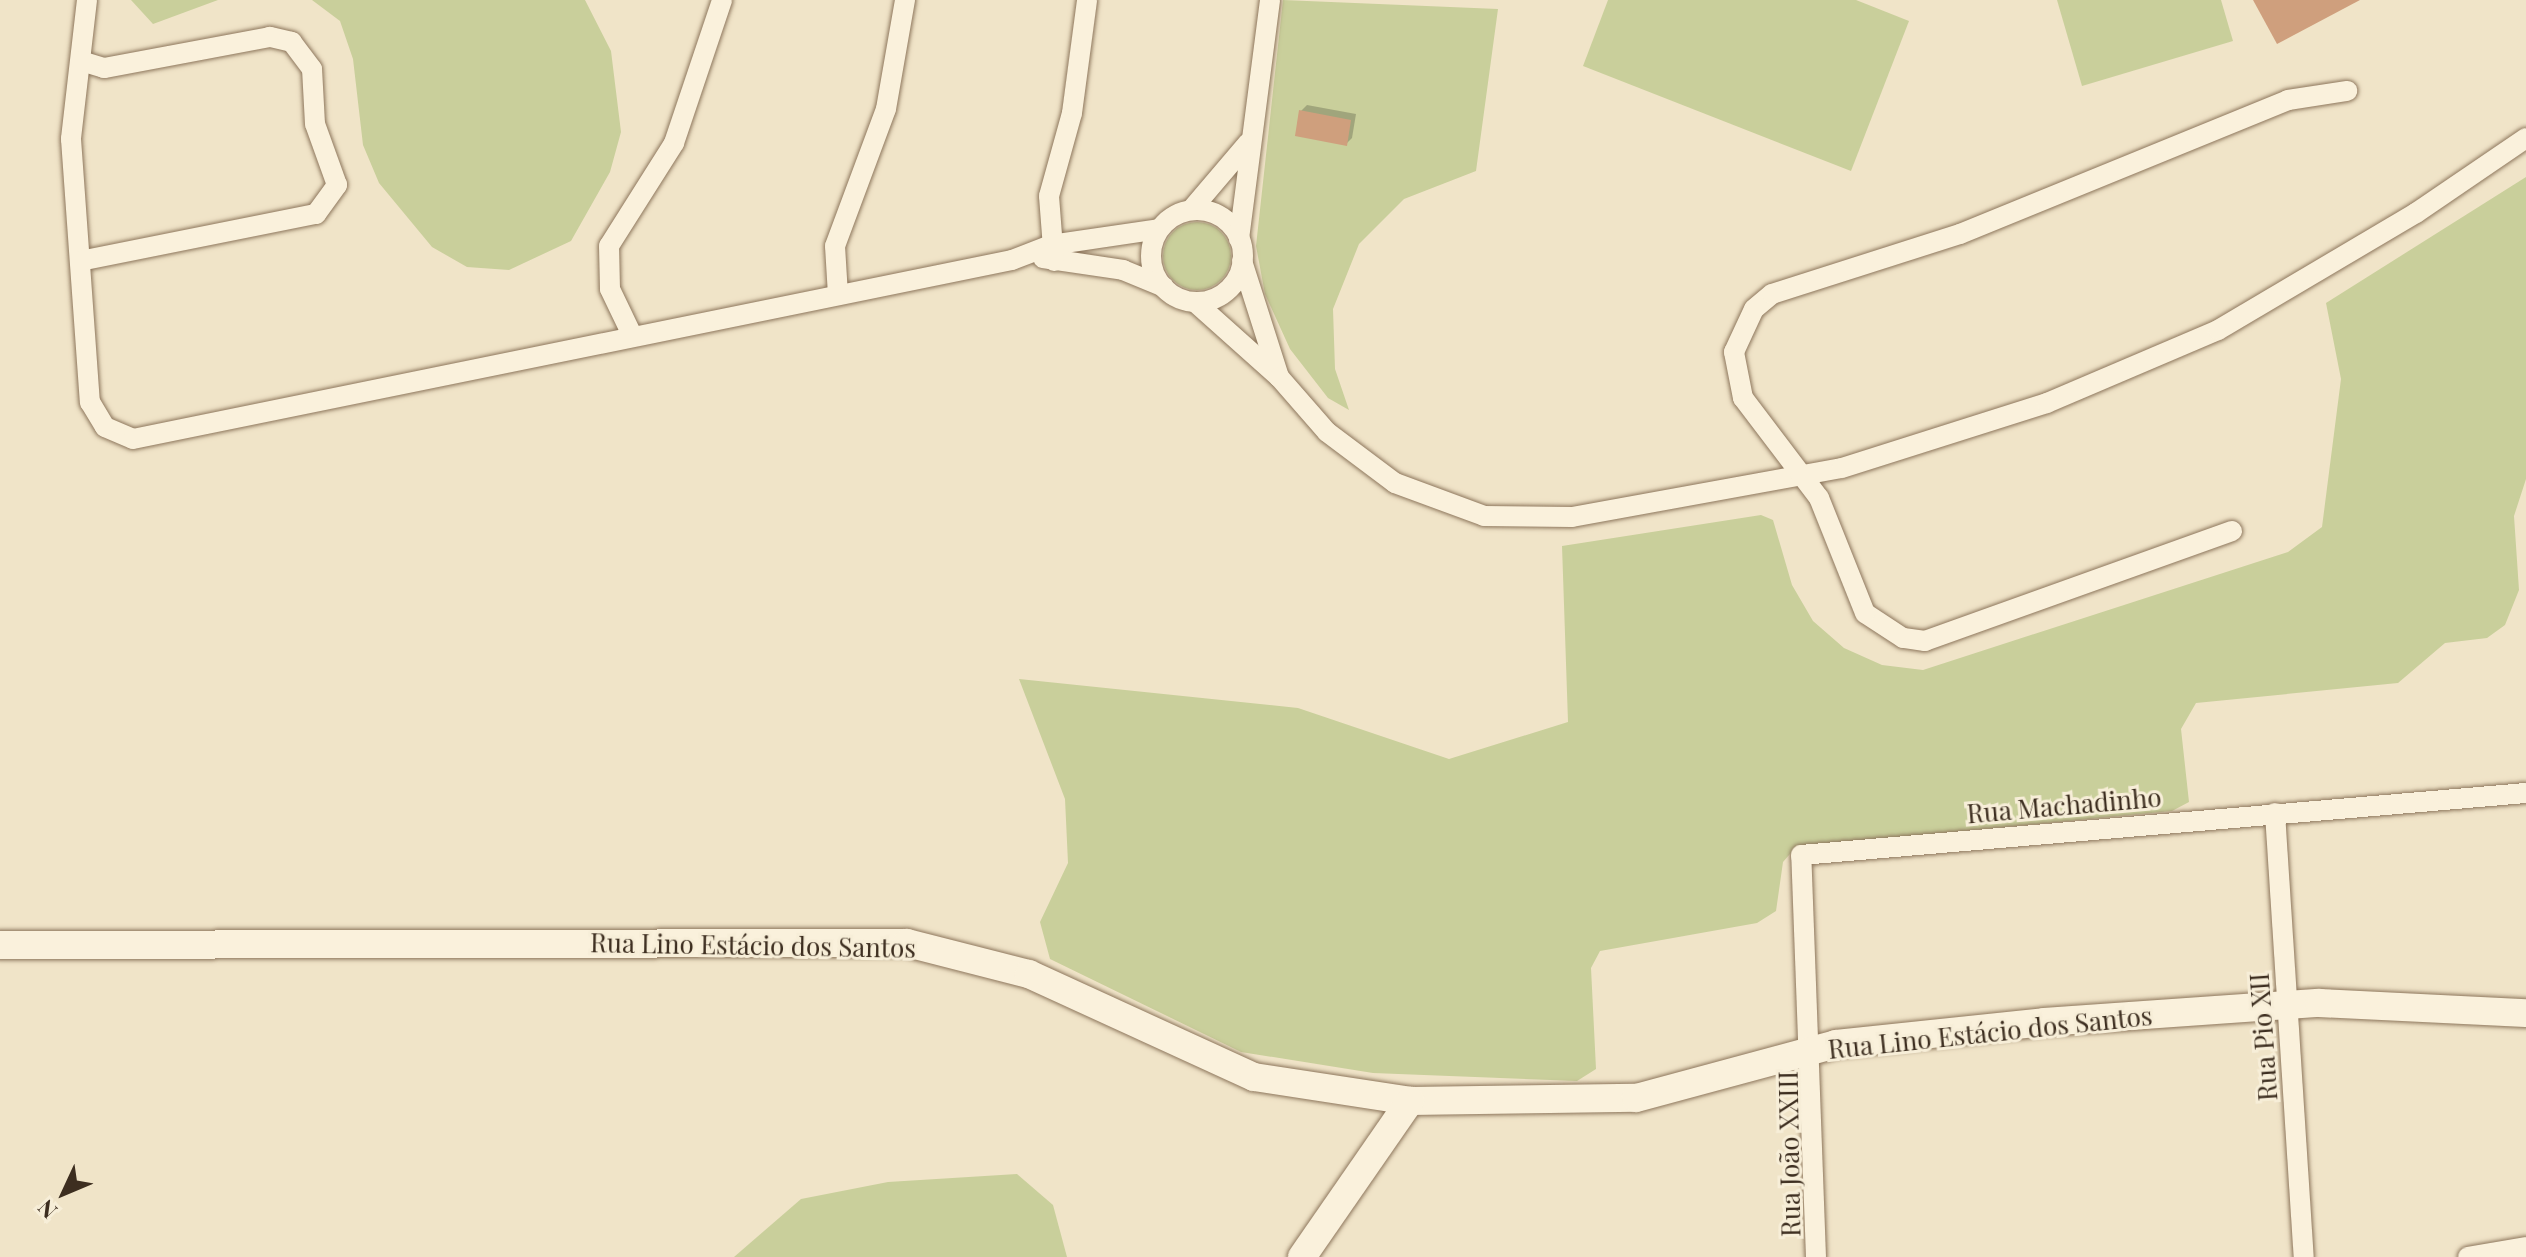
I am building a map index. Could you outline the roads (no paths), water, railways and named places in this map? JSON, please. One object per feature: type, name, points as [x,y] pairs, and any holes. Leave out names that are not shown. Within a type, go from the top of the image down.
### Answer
[{"type":"main road","name":"Rua Lino Estácio dos Santos","points":[[0,945],[907,943],[1029,974],[1254,1077],[1410,1101],[1636,1098],[1813,1050],[2044,1022],[2287,1006],[2526,1013]]},
{"type":"main road","points":[[1302,1257],[1410,1101]]},
{"type":"street","points":[[87,0],[71,139],[90,402],[105,427],[133,439],[1159,229],[1191,210],[1248,143]]},
{"type":"street","points":[[632,335],[610,289],[609,246],[674,143],[722,0]]},
{"type":"street","points":[[838,295],[835,246],[886,109],[905,0]]},
{"type":"street","points":[[1052,253],[1049,196],[1072,113],[1087,0]]},
{"type":"street","points":[[1270,0],[1248,143],[1239,239],[1242,261],[1279,377]]},
{"type":"street","points":[[80,261],[316,214],[337,185],[315,124],[312,69],[292,42],[270,37],[104,68],[81,61]]},
{"type":"street","points":[[2232,531],[1925,641],[1903,638],[1865,613],[1803,476],[1780,455],[1735,375],[1741,329],[1772,294],[1960,234],[2275,105],[2347,91]]},
{"type":"street","points":[[1052,253],[1123,270],[1195,302],[1279,377],[1327,432],[1395,483],[1484,516],[1572,517],[1803,476],[2047,403],[2218,330],[2416,213],[2526,138]]},
{"type":"street","points":[[1191,210],[1214,213],[1239,239]]},
{"type":"street","points":[[1159,229],[1152,265],[1164,287]]},
{"type":"street","points":[[1195,302],[1227,291],[1242,261]]},
{"type":"street","name":"Rua Machadinho","points":[[1813,1050],[1801,855],[2526,793]]},
{"type":"street","name":"Rua Pio XII","points":[[2275,813],[2304,1257]]},
{"type":"street","name":"Rua João XXIII","points":[[1813,1050],[1816,1257]]},
{"type":"street","points":[[2468,1257],[2526,1247]]}]
